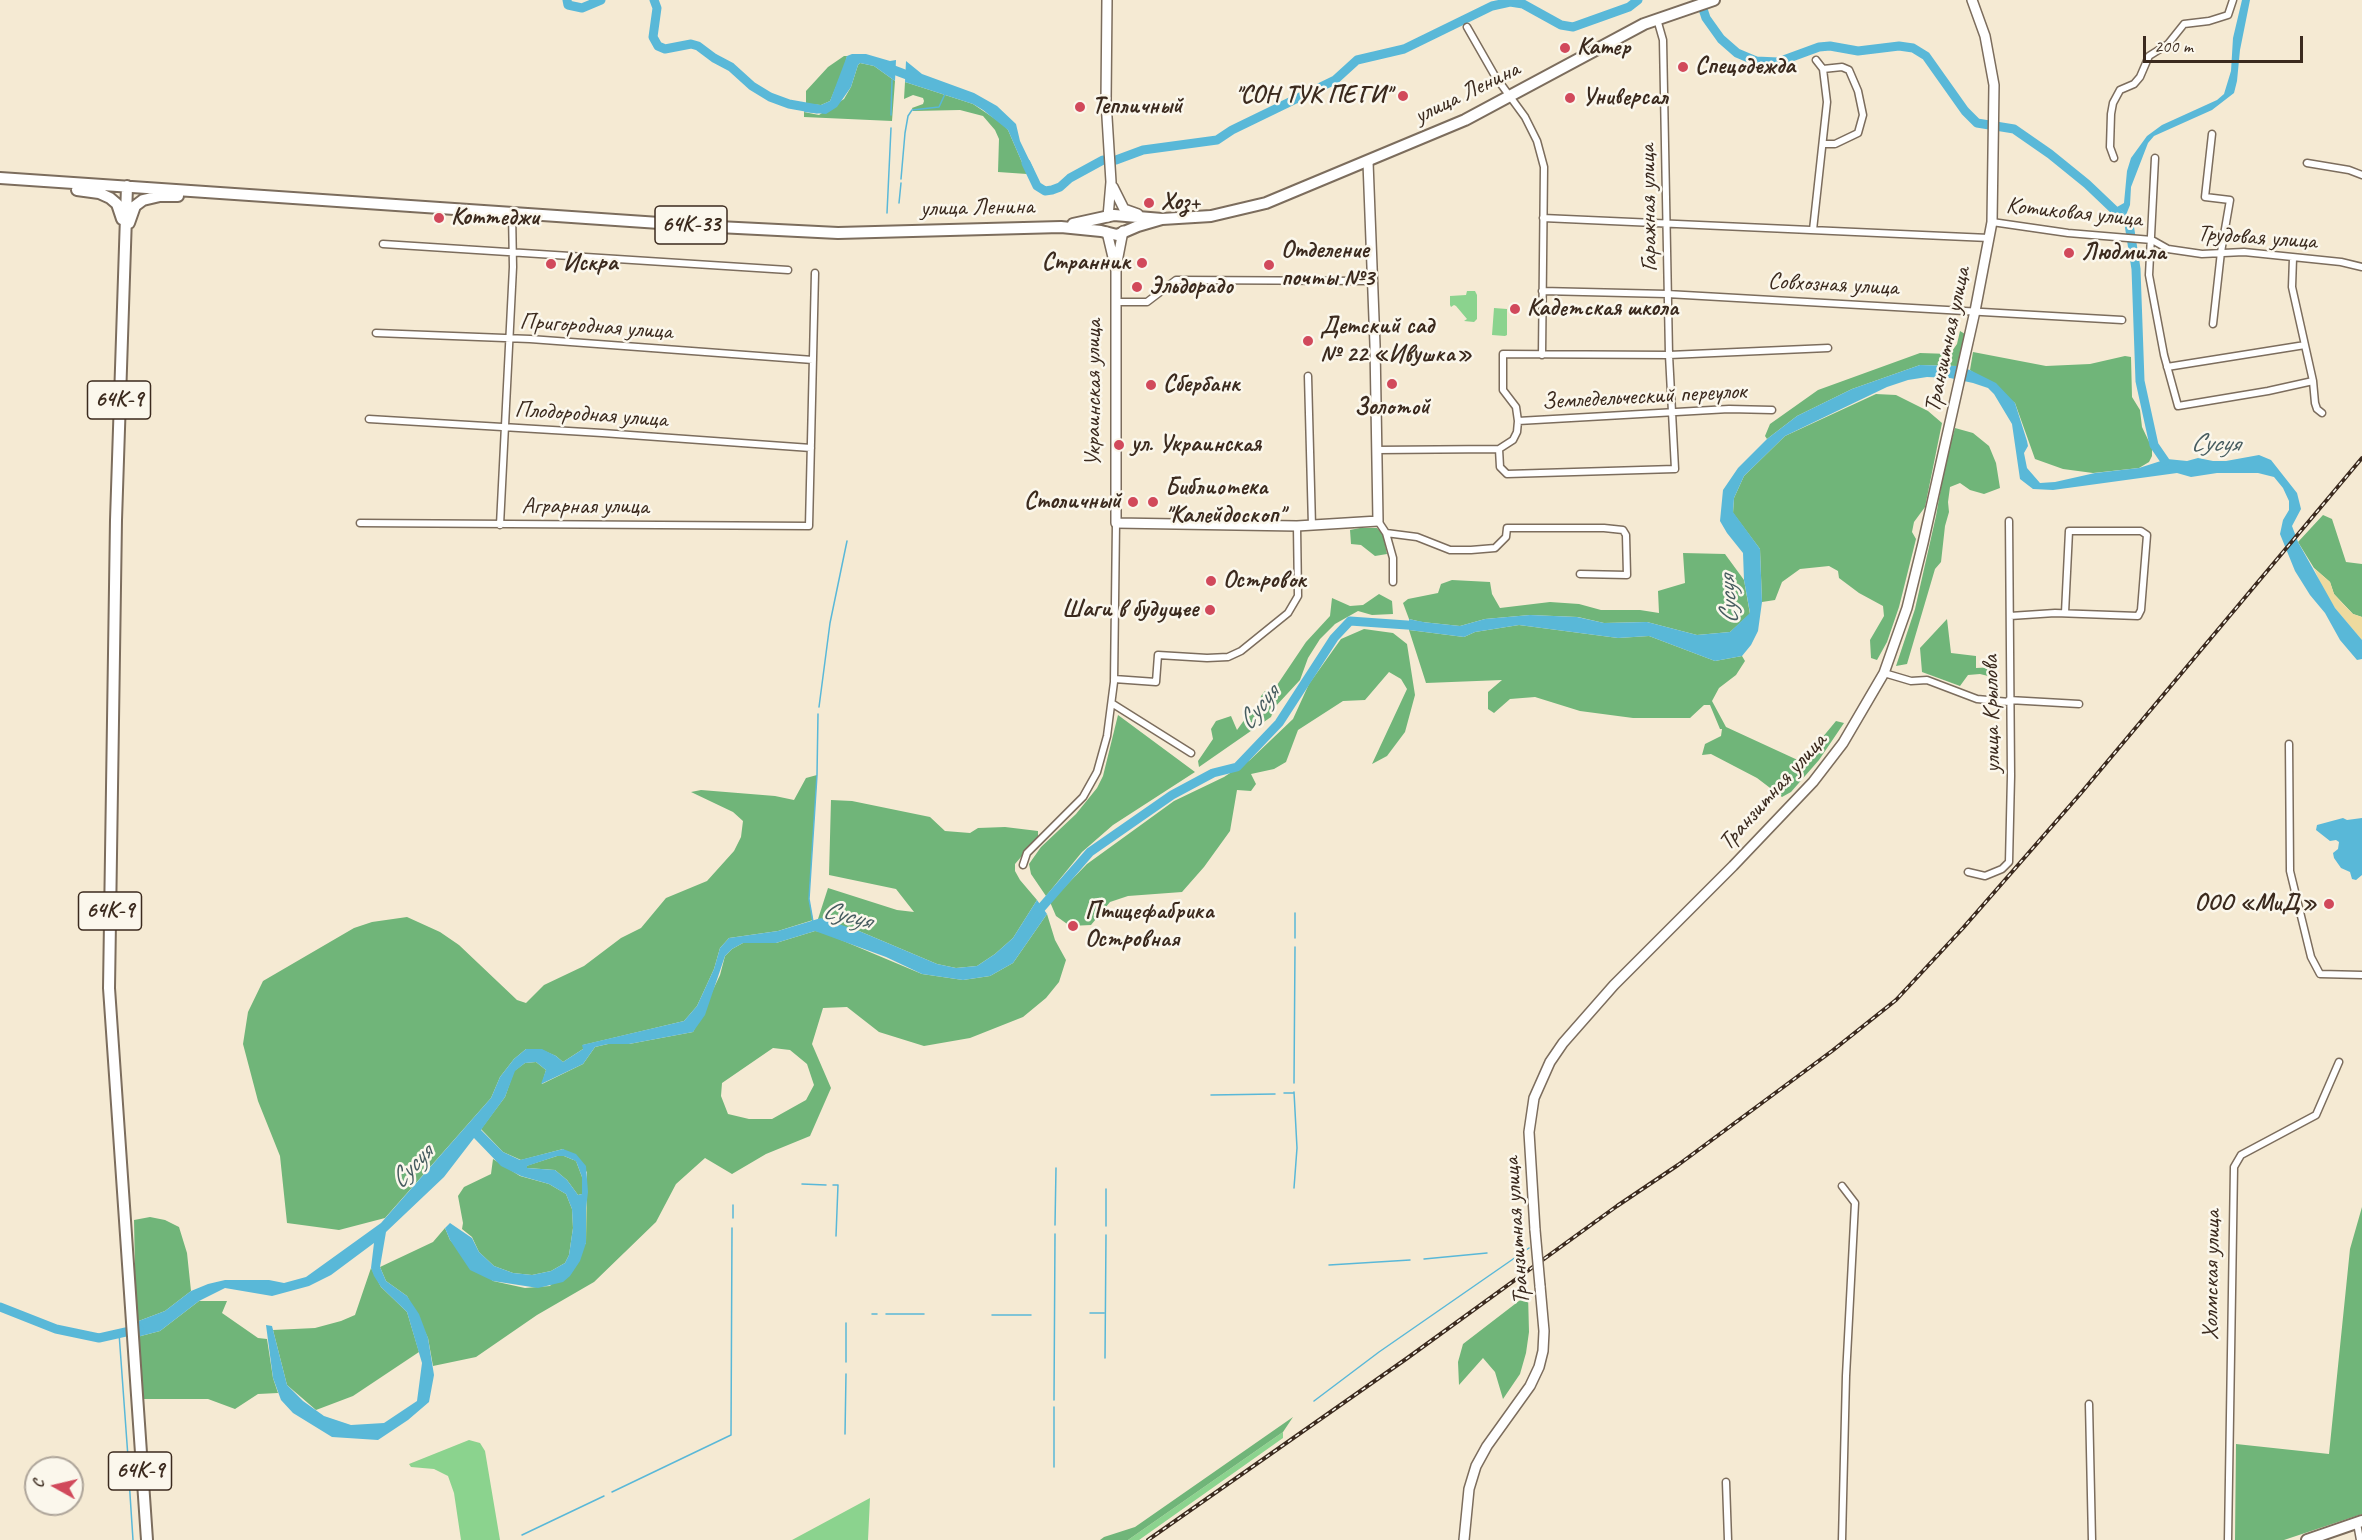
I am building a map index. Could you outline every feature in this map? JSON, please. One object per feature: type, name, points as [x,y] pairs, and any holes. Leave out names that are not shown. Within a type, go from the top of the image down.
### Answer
[{"type":"main road","name":"Украинская улица","points":[[1107,0],[1106,101],[1111,179],[1108,217],[1104,226],[1116,270],[1116,523]]},
{"type":"main road","name":"улица Ленина","points":[[1061,227],[1114,215],[1122,218],[1162,219],[1211,216],[1266,203],[1465,120],[1510,98],[1630,30],[1714,0]]},
{"type":"main road","name":"Транзитная улица","points":[[1464,1540],[1469,1489],[1476,1466],[1487,1446],[1530,1386],[1544,1351],[1530,1123],[1534,1098],[1550,1062],[1563,1043],[1614,986],[1813,782],[1843,743],[1884,673],[1907,608],[1975,311],[1992,222],[1994,106],[1989,54],[1972,0]]},
{"type":"main road","points":[[1116,523],[1312,526],[1378,521],[1368,162]]},
{"type":"main road","name":"Украинская улица","points":[[1111,179],[1125,225],[1123,231]]},
{"type":"main road","points":[[1111,179],[1124,209],[1130,213],[1162,219]]},
{"type":"main road","points":[[1090,221],[1106,207],[1111,179]]},
{"type":"main road","points":[[0,180],[127,186]]},
{"type":"main road","points":[[0,180],[105,195],[117,204],[121,212],[124,240]]},
{"type":"main road","name":"64К-33","points":[[127,186],[512,212]]},
{"type":"main road","name":"64К-9","points":[[127,186],[116,520],[109,988],[147,1540]]},
{"type":"main road","points":[[124,255],[131,215],[135,206],[146,199],[173,196],[250,200],[270,196]]},
{"type":"main road","name":"улица Ленина","points":[[512,212],[718,228],[838,233],[1061,227],[1107,232],[1113,235],[1162,219]]},
{"type":"main road","points":[[1116,270],[1123,231]]},
{"type":"main road","points":[[2307,1540],[2359,1522]]},
{"type":"street","points":[[2114,158],[2110,147],[2111,114],[2113,103],[2120,90],[2134,84],[2140,77],[2149,56],[2168,44],[2184,24],[2210,21],[2228,15],[2233,0]]},
{"type":"street","name":"Гаражная улица","points":[[1499,449],[1500,467],[1507,474],[1675,469],[1667,294],[1668,223],[1664,40],[1657,19]]},
{"type":"street","points":[[1467,27],[1529,125],[1537,141],[1544,167],[1542,355]]},
{"type":"street","points":[[1813,230],[1827,102],[1823,69],[1816,60]]},
{"type":"street","points":[[1823,69],[1842,67],[1849,70],[1858,91],[1863,115],[1858,133],[1835,144],[1824,144]]},
{"type":"street","points":[[2212,134],[2205,197],[2230,200],[2221,252],[2213,324]]},
{"type":"street","points":[[2155,158],[2149,275],[2167,367],[2178,406],[2313,381]]},
{"type":"street","points":[[2307,163],[2362,175]]},
{"type":"street","points":[[500,525],[514,251],[512,212]]},
{"type":"street","points":[[1543,218],[1989,238]]},
{"type":"street","name":"Котиковая улица","points":[[1992,222],[2152,240]]},
{"type":"street","name":"Трудовая улица","points":[[2152,240],[2168,249],[2202,254],[2244,252],[2341,262],[2362,267]]},
{"type":"street","points":[[383,244],[788,270]]},
{"type":"street","points":[[2293,258],[2292,287],[2313,381],[2315,403],[2317,409],[2322,413]]},
{"type":"street","points":[[811,448],[815,273]]},
{"type":"street","points":[[1115,302],[1147,302],[1176,280],[1372,281]]},
{"type":"street","name":"Совхозная улица","points":[[1542,291],[1667,294],[2122,320]]},
{"type":"street","name":"Пригородная улица","points":[[376,333],[509,338],[813,360]]},
{"type":"street","points":[[2167,367],[2305,345]]},
{"type":"street","points":[[1376,450],[1499,449],[1513,440],[1517,432],[1518,421],[1516,407],[1503,390],[1503,354],[1669,355],[1828,348]]},
{"type":"street","points":[[1308,376],[1312,526]]},
{"type":"street","name":"Земледельческий переулок","points":[[1518,421],[1743,408],[1772,410]]},
{"type":"street","name":"Плодородная улица","points":[[369,419],[811,448]]},
{"type":"street","name":"Аграрная улица","points":[[360,523],[810,526],[811,448]]},
{"type":"street","points":[[1378,521],[1386,533],[1393,558],[1393,582]]},
{"type":"street","name":"улица Крылова","points":[[1968,872],[1985,876],[2002,869],[2009,862],[2009,521]]},
{"type":"street","name":"Украинская улица","points":[[1023,866],[1027,854],[1083,797],[1097,772],[1107,736],[1113,704],[1116,523]]},
{"type":"street","points":[[1114,679],[1156,682],[1158,655],[1228,657],[1240,651],[1288,613],[1298,596],[1297,526]]},
{"type":"street","points":[[1386,533],[1417,537],[1450,550],[1471,550],[1495,548],[1506,537],[1507,528],[1623,530],[1626,535],[1627,575],[1580,574]]},
{"type":"street","points":[[2010,616],[2065,613],[2138,615],[2141,610],[2147,535],[2142,531],[2069,531],[2065,613]]},
{"type":"street","points":[[1884,673],[1911,681],[1927,680],[1977,699],[2079,704]]},
{"type":"street","points":[[1113,704],[1191,753]]},
{"type":"street","points":[[2289,744],[2290,871],[2311,957],[2320,974],[2362,975]]},
{"type":"street","name":"Холмская улица","points":[[2228,1540],[2234,1167],[2241,1155],[2316,1115],[2339,1062]]},
{"type":"street","points":[[1842,1186],[1855,1203],[1846,1376],[1842,1540]]},
{"type":"street","points":[[2089,1404],[2092,1540]]},
{"type":"street","points":[[1726,1482],[1728,1540]]},
{"type":"street","points":[[2359,1522],[2360,1540]]},
{"type":"green space","points":[[847,56],[844,68],[830,101],[821,105],[806,104],[806,91],[828,67]]},
{"type":"green space","points":[[860,63],[874,66],[895,81],[892,121],[804,117],[804,112],[819,115],[844,99]]},
{"type":"green space","points":[[905,82],[973,104],[1004,125],[1027,174],[998,172],[999,139],[995,130],[983,116],[960,110],[913,111],[912,108],[923,104],[924,101],[923,98],[913,95],[904,99]]},
{"type":"green space","points":[[1467,291],[1475,291],[1477,295],[1477,319],[1474,322],[1464,321],[1467,319],[1456,306],[1451,307],[1450,305],[1450,296],[1466,295]]},
{"type":"green space","points":[[1494,308],[1507,309],[1507,335],[1505,336],[1492,335]]},
{"type":"green space","points":[[1960,331],[1965,334],[1957,366],[1920,365],[1852,389],[1797,416],[1767,439],[1765,436],[1770,424],[1818,390],[1920,353],[1950,354],[1957,344]]},
{"type":"green space","points":[[1973,352],[2046,366],[2090,364],[2125,356],[2131,357],[2132,397],[2140,410],[2142,427],[2152,448],[2149,462],[2139,468],[2093,473],[2063,469],[2035,459],[2015,403],[1970,370]]},
{"type":"green space","points":[[1876,394],[1896,395],[1928,411],[1942,423],[1925,507],[1914,522],[1912,532],[1916,539],[1899,607],[1887,642],[1877,660],[1871,658],[1870,640],[1884,616],[1883,606],[1859,593],[1839,578],[1838,571],[1829,566],[1800,569],[1782,582],[1775,600],[1762,602],[1760,549],[1733,513],[1734,498],[1744,476],[1785,436]]},
{"type":"green space","points":[[1955,428],[1973,433],[1989,446],[1996,463],[2000,488],[1984,494],[1970,490],[1960,483],[1950,487],[1949,512],[1941,562],[1935,569],[1907,664],[1896,666],[1915,609],[1945,464]]},
{"type":"green space","points":[[2323,515],[2332,519],[2346,562],[2362,564],[2362,617],[2353,614],[2334,594],[2330,582],[2314,568],[2298,542]]},
{"type":"green space","points":[[1377,528],[1383,534],[1387,554],[1375,556],[1361,545],[1351,544],[1350,530]]},
{"type":"green space","points":[[1683,553],[1725,554],[1744,580],[1750,614],[1730,632],[1697,635],[1647,622],[1604,623],[1578,617],[1530,615],[1485,619],[1460,626],[1409,619],[1403,603],[1408,599],[1438,593],[1441,584],[1452,580],[1490,582],[1492,594],[1500,608],[1550,602],[1579,604],[1601,610],[1640,610],[1659,613],[1658,591],[1685,583]]},
{"type":"green space","points":[[1379,594],[1392,601],[1393,614],[1372,615],[1358,611],[1335,624],[1320,639],[1308,658],[1300,680],[1275,707],[1271,717],[1199,767],[1198,761],[1213,739],[1211,729],[1216,721],[1231,716],[1237,730],[1259,705],[1265,691],[1271,694],[1306,642],[1330,616],[1332,598],[1350,606],[1363,605]]},
{"type":"green space","points":[[1947,619],[1951,653],[1976,656],[1976,668],[1997,667],[1997,670],[1988,676],[1968,675],[1960,686],[1922,672],[1920,648]]},
{"type":"green space","points":[[1519,625],[1618,638],[1649,636],[1715,661],[1742,656],[1745,661],[1736,675],[1719,688],[1712,701],[1726,727],[1802,762],[1836,721],[1844,723],[1819,760],[1791,792],[1782,797],[1757,778],[1711,754],[1702,755],[1705,744],[1721,736],[1722,729],[1710,705],[1704,705],[1690,718],[1633,718],[1580,711],[1535,697],[1510,699],[1494,713],[1488,709],[1488,692],[1502,680],[1426,683],[1409,630],[1464,637],[1475,632]]},
{"type":"green space","points":[[1364,629],[1393,633],[1407,644],[1415,695],[1405,732],[1387,756],[1372,764],[1407,689],[1401,679],[1389,672],[1365,700],[1343,701],[1298,730],[1286,762],[1274,769],[1251,774],[1256,784],[1251,791],[1237,790],[1230,831],[1204,867],[1182,892],[1128,896],[1110,902],[1091,925],[1070,926],[1056,916],[1050,902],[1087,864],[1174,801],[1224,777],[1250,760],[1293,719],[1309,684],[1341,639]]},
{"type":"green space","points":[[1118,715],[1195,772],[1113,825],[1082,852],[1046,896],[1031,874],[1029,864],[1041,847],[1076,814],[1097,788],[1103,776]]},
{"type":"green space","points":[[817,775],[809,899],[813,920],[778,931],[729,938],[720,948],[714,969],[697,1006],[684,1021],[583,1045],[583,1049],[563,1062],[542,1050],[526,1049],[514,1059],[500,1077],[491,1098],[385,1218],[339,1230],[287,1223],[280,1156],[258,1101],[243,1044],[248,1012],[263,981],[354,928],[372,922],[407,917],[440,932],[459,945],[517,1000],[526,1003],[544,985],[584,966],[621,938],[641,928],[666,898],[707,881],[734,851],[741,837],[743,821],[733,812],[691,792],[701,790],[775,796],[794,800],[806,778]]},
{"type":"green space","points":[[831,800],[852,801],[930,817],[945,831],[970,833],[978,828],[1005,827],[1038,831],[1038,837],[1015,864],[1015,871],[1020,880],[1037,900],[1013,938],[995,954],[977,966],[956,968],[937,964],[859,931],[818,919],[828,888],[897,910],[914,912],[896,889],[829,875]]},
{"type":"green space","points":[[1047,914],[1055,940],[1066,960],[1059,982],[1046,998],[1023,1017],[970,1038],[924,1046],[879,1032],[847,1007],[823,1008],[812,1044],[831,1088],[810,1136],[766,1154],[732,1174],[705,1158],[676,1184],[656,1222],[594,1282],[537,1315],[476,1357],[433,1366],[428,1338],[407,1296],[386,1281],[380,1267],[433,1242],[445,1228],[450,1240],[493,1281],[525,1288],[550,1286],[586,1243],[587,1172],[563,1149],[521,1160],[503,1152],[481,1129],[505,1097],[514,1071],[525,1063],[536,1062],[546,1070],[542,1084],[583,1064],[595,1047],[608,1044],[629,1044],[693,1032],[720,975],[725,956],[743,943],[776,943],[815,931],[822,932],[922,974],[963,980],[990,976],[1013,963]],"holes":[[[773,1048],[790,1050],[807,1064],[814,1085],[806,1100],[772,1119],[749,1119],[728,1114],[721,1096],[722,1083]]]},
{"type":"green space","points":[[557,1156],[576,1161],[582,1177],[582,1194],[578,1195],[567,1180],[555,1170],[527,1168],[526,1166]]},
{"type":"green space","points":[[493,1159],[520,1176],[549,1184],[566,1194],[572,1209],[573,1228],[569,1255],[565,1263],[551,1271],[532,1275],[513,1273],[494,1266],[479,1252],[472,1237],[462,1229],[458,1196],[464,1187],[491,1174]]},
{"type":"green space","points":[[2362,1207],[2362,1514],[2284,1540],[2235,1540],[2236,1444],[2329,1454],[2350,1249]]},
{"type":"green space","points":[[150,1217],[165,1220],[179,1227],[187,1253],[191,1291],[165,1311],[136,1322],[134,1220]]},
{"type":"green space","points":[[371,1268],[381,1287],[407,1312],[419,1352],[353,1396],[316,1410],[287,1385],[273,1330],[315,1328],[355,1315]]},
{"type":"green space","points":[[1528,1294],[1529,1332],[1526,1353],[1520,1374],[1503,1399],[1495,1372],[1483,1358],[1459,1385],[1458,1362],[1463,1344]]},
{"type":"green space","points":[[199,1301],[227,1301],[222,1313],[258,1338],[267,1339],[273,1378],[278,1393],[258,1394],[235,1409],[208,1399],[141,1399],[137,1337],[160,1331]]},
{"type":"green space","points":[[1293,1417],[1283,1432],[1128,1540],[1100,1540],[1135,1527]]},
{"type":"green space","points":[[1283,1432],[1283,1438],[1139,1540],[1128,1540]]},
{"type":"green space","points":[[469,1440],[480,1443],[485,1451],[500,1540],[461,1540],[454,1493],[448,1476],[434,1469],[411,1467],[409,1464]]},
{"type":"green space","points":[[870,1498],[868,1540],[792,1540]]},
{"type":"sand","points":[[2314,568],[2330,582],[2334,594],[2344,605],[2353,614],[2362,617],[2362,640],[2324,592]]},
{"type":"water","points":[[2242,0],[2250,0],[2234,93],[2212,110],[2154,136],[2148,143],[2131,187],[2130,205],[2126,215],[2117,207],[2124,203],[2127,171],[2131,158],[2147,136],[2162,125],[2217,100],[2224,94],[2231,71],[2233,38]]},
{"type":"water","points":[[866,54],[890,61],[896,60],[895,81],[874,66],[860,63],[851,87],[837,107],[826,114],[804,112],[806,104],[821,105],[830,101],[847,56]]},
{"type":"water","points":[[906,61],[922,74],[974,93],[997,106],[1016,124],[1020,141],[1034,170],[1027,174],[1008,130],[983,110],[973,104],[905,82]]},
{"type":"water","points":[[1920,365],[1957,366],[1996,383],[2015,403],[2028,446],[2024,453],[2027,468],[2040,483],[2139,468],[2167,459],[2187,461],[2198,458],[2226,461],[2259,455],[2271,460],[2297,493],[2301,509],[2292,526],[2298,542],[2335,608],[2362,640],[2362,659],[2357,660],[2340,640],[2325,613],[2295,571],[2280,534],[2283,520],[2289,510],[2289,501],[2283,488],[2274,477],[2258,473],[2217,473],[2191,477],[2177,473],[2053,490],[2033,489],[2020,479],[2012,424],[1994,394],[1988,388],[1973,383],[1950,378],[1927,377],[1887,387],[1785,436],[1744,476],[1734,498],[1733,512],[1760,549],[1762,602],[1758,631],[1742,656],[1715,661],[1649,636],[1618,638],[1519,625],[1475,632],[1464,637],[1409,630],[1409,619],[1460,626],[1485,619],[1530,615],[1577,617],[1604,623],[1647,622],[1697,635],[1730,632],[1750,613],[1744,580],[1743,553],[1720,521],[1723,490],[1738,468],[1767,439],[1797,416],[1852,389]]},
{"type":"water","points":[[2343,818],[2347,820],[2362,818],[2362,875],[2356,880],[2352,879],[2350,872],[2341,868],[2334,858],[2333,853],[2338,849],[2339,842],[2330,841],[2316,830],[2317,825]]},
{"type":"water","points":[[1037,900],[1047,914],[1013,963],[990,976],[963,980],[922,974],[886,957],[815,931],[776,943],[743,943],[725,956],[705,1015],[693,1032],[629,1044],[608,1044],[595,1047],[583,1064],[541,1084],[546,1070],[536,1062],[525,1063],[515,1071],[505,1097],[481,1130],[503,1152],[520,1160],[563,1149],[576,1154],[586,1166],[588,1192],[586,1243],[580,1261],[563,1282],[538,1288],[493,1281],[470,1270],[450,1240],[445,1228],[450,1223],[472,1238],[479,1252],[494,1266],[513,1273],[532,1275],[551,1271],[565,1263],[569,1255],[573,1228],[572,1209],[566,1194],[549,1184],[521,1176],[501,1166],[474,1138],[444,1177],[386,1232],[380,1267],[386,1281],[407,1296],[419,1314],[428,1338],[434,1375],[429,1402],[408,1420],[378,1440],[332,1437],[293,1413],[281,1400],[273,1378],[266,1325],[272,1326],[287,1385],[303,1401],[324,1416],[351,1425],[384,1423],[417,1401],[422,1363],[407,1312],[381,1287],[374,1276],[371,1268],[374,1243],[331,1275],[309,1286],[272,1296],[225,1288],[199,1301],[160,1331],[137,1337],[136,1322],[165,1311],[191,1291],[208,1284],[225,1280],[269,1280],[284,1283],[306,1277],[381,1223],[491,1098],[500,1077],[514,1059],[526,1049],[542,1049],[563,1062],[583,1049],[582,1045],[684,1021],[697,1006],[714,969],[720,948],[729,938],[778,931],[821,918],[859,931],[937,964],[956,968],[977,966],[1013,938]],"holes":[[[557,1156],[576,1161],[582,1177],[582,1194],[578,1195],[567,1180],[555,1170],[527,1168],[527,1166]]]},
{"type":"waterway","points":[[567,0],[568,5],[582,8],[601,0]]},
{"type":"waterway","points":[[654,0],[657,8],[653,37],[658,46],[665,49],[691,44],[698,46],[731,67],[752,86],[770,97],[789,104],[817,109]]},
{"type":"waterway","points":[[1026,163],[1037,186],[1045,191],[1052,190],[1103,160],[1116,160],[1143,150],[1217,140],[1232,130],[1335,80],[1357,60],[1404,49],[1492,6],[1510,2],[1523,4],[1561,25],[1573,27],[1629,7],[1638,0]]},
{"type":"waterway","points":[[1700,0],[1706,18],[1721,39],[1737,53],[1756,61],[1778,62],[1819,47],[1830,46],[1858,51],[1899,46],[1913,48],[1926,56],[1965,111],[1977,123],[2014,129],[2087,184],[2129,224],[2136,269],[2140,381],[2154,445],[2165,461]]},
{"type":"waterway","points":[[886,67],[915,78]]},
{"type":"waterway","points":[[891,115],[892,80]]},
{"type":"waterway","points":[[901,179],[908,116],[912,110],[939,107],[945,94]]},
{"type":"waterway","points":[[887,213],[891,128]]},
{"type":"waterway","points":[[899,203],[901,183]]},
{"type":"waterway","points":[[819,707],[830,623],[847,541]]},
{"type":"waterway","name":"Сусуя","points":[[1035,915],[1090,852],[1172,795],[1213,773],[1237,767],[1279,723],[1334,638],[1350,621],[1421,626]]},
{"type":"waterway","points":[[813,922],[809,899],[817,775],[818,714]]},
{"type":"waterway","points":[[1295,913],[1295,938]]},
{"type":"waterway","points":[[1294,1083],[1295,947]]},
{"type":"waterway","points":[[1294,1092],[1297,1148],[1294,1188]]},
{"type":"waterway","points":[[1284,1093],[1294,1093]]},
{"type":"waterway","points":[[1211,1095],[1275,1094]]},
{"type":"waterway","points":[[1055,1225],[1056,1168]]},
{"type":"waterway","points":[[802,1184],[826,1185]]},
{"type":"waterway","points":[[833,1185],[838,1185],[836,1236]]},
{"type":"waterway","points":[[1106,1189],[1106,1226]]},
{"type":"waterway","points":[[733,1205],[733,1218]]},
{"type":"waterway","points":[[612,1492],[731,1435],[732,1228]]},
{"type":"waterway","points":[[1054,1400],[1055,1234]]},
{"type":"waterway","points":[[1105,1358],[1106,1235]]},
{"type":"waterway","points":[[1314,1401],[1379,1352],[1529,1248]]},
{"type":"waterway","points":[[1424,1259],[1487,1253]]},
{"type":"waterway","points":[[1329,1265],[1410,1260]]},
{"type":"waterway","name":"Сусуя","points":[[0,1307],[56,1329],[99,1338],[139,1329]]},
{"type":"waterway","points":[[1090,1313],[1104,1313]]},
{"type":"waterway","points":[[872,1314],[877,1314]]},
{"type":"waterway","points":[[886,1314],[924,1314]]},
{"type":"waterway","points":[[992,1315],[1031,1315]]},
{"type":"waterway","points":[[846,1323],[846,1362]]},
{"type":"waterway","points":[[119,1333],[129,1471]]},
{"type":"waterway","points":[[845,1434],[846,1374]]},
{"type":"waterway","points":[[1054,1407],[1054,1467]]},
{"type":"waterway","points":[[129,1479],[133,1540]]},
{"type":"waterway","points":[[522,1535],[604,1496]]},
{"type":"railway","points":[[1148,1540],[1678,1165],[1832,1051],[1896,1000],[1963,928],[2081,793],[2362,458]]},
{"type":"place","name":"Катер","points":[[1565,48]]},
{"type":"place","name":"Спецодежда","points":[[1683,67]]},
{"type":"place","name":"\"СОН ТУК ПЕГИ\"","points":[[1403,96]]},
{"type":"place","name":"Универсал","points":[[1570,98]]},
{"type":"place","name":"Тепличный","points":[[1080,107]]},
{"type":"place","name":"Хоз+","points":[[1149,203]]},
{"type":"place","name":"Коттеджи","points":[[439,218]]},
{"type":"place","name":"Людмила","points":[[2069,253]]},
{"type":"place","name":"Странник","points":[[1142,263]]},
{"type":"place","name":"Искра","points":[[551,264]]},
{"type":"place","name":"Отделение почты №3","points":[[1269,265]]},
{"type":"place","name":"Эльдорадо","points":[[1137,287]]},
{"type":"place","name":"Кадетская школа","points":[[1515,309]]},
{"type":"place","name":"Детский сад № 22 «Ивушка»","points":[[1308,341]]},
{"type":"place","name":"Золотой","points":[[1392,384]]},
{"type":"place","name":"Сбербанк","points":[[1151,385]]},
{"type":"place","name":"ул. Украинская","points":[[1119,445]]},
{"type":"place","name":"Столичный","points":[[1133,502]]},
{"type":"place","name":"Библиотека \"Калейдоскоп\"","points":[[1153,502]]},
{"type":"place","name":"Островок","points":[[1211,581]]},
{"type":"place","name":"Шаги в будущее","points":[[1210,610]]},
{"type":"place","name":"ООО «МиД»","points":[[2329,904]]},
{"type":"place","name":"Птицефабрика Островная","points":[[1073,926]]}]
